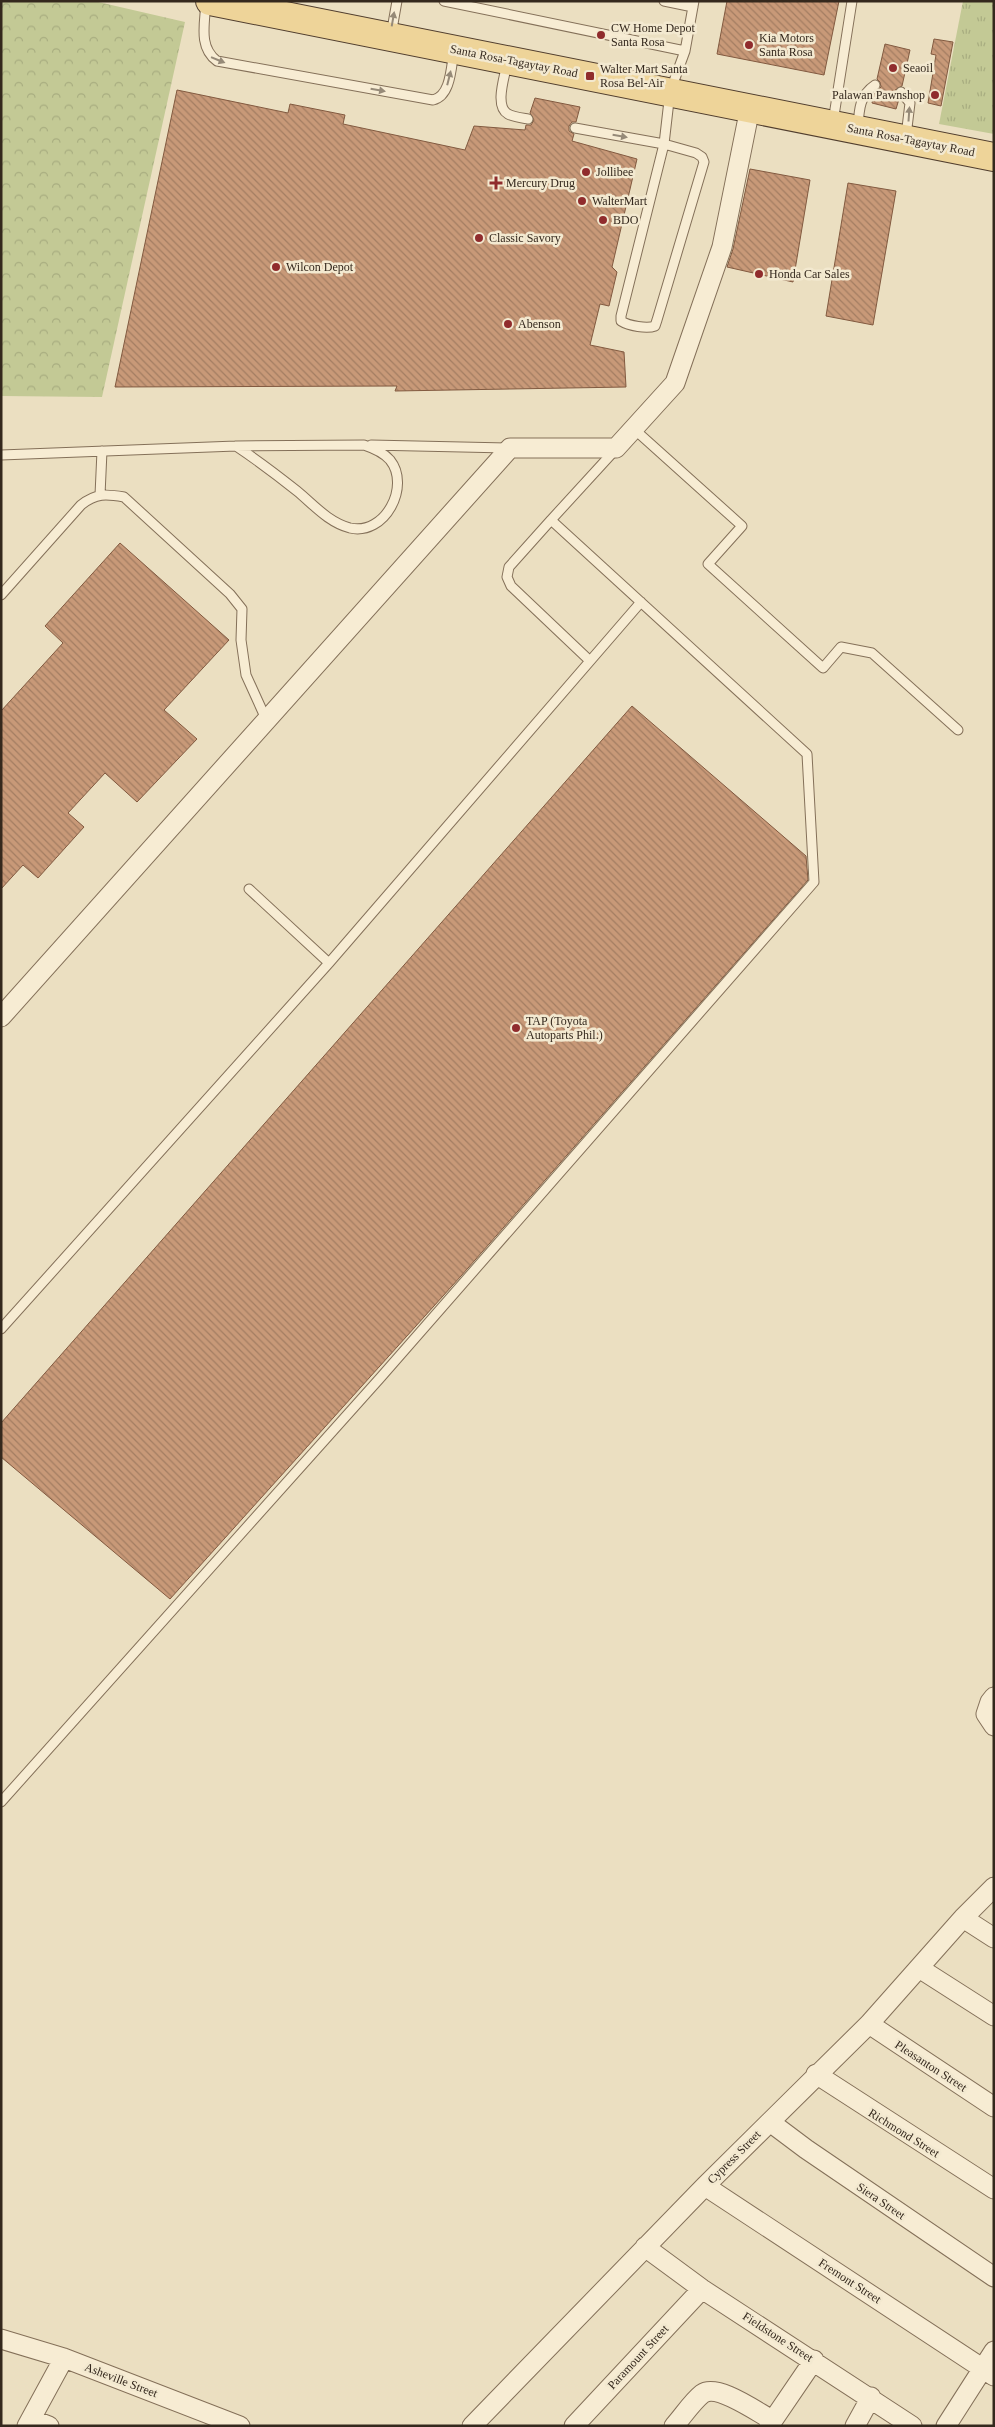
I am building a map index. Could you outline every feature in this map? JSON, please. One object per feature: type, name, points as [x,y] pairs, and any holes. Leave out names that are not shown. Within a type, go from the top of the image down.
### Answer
[{"type":"main road","name":"Santa Rosa-Tagaytay Road","points":[[227,3],[994,157]]},
{"type":"street","points":[[1,1017],[510,448],[616,448],[675,383],[722,247],[750,108]]},
{"type":"street","points":[[992,1724],[986,1714],[994,1697]]},
{"type":"street","name":"Cypress Street","points":[[472,2426],[705,2186],[868,2024],[963,1918],[994,1888]]},
{"type":"street","points":[[963,1918],[994,1938]]},
{"type":"street","points":[[919,1968],[994,2016]]},
{"type":"street","name":"Pleasanton Street","points":[[868,2024],[994,2107]]},
{"type":"street","name":"Richmond Street","points":[[816,2074],[994,2189]]},
{"type":"street","name":"Siera Street","points":[[770,2122],[806,2149],[994,2277]]},
{"type":"street","name":"Fremont Street","points":[[705,2186],[988,2372]]},
{"type":"street","name":"Fieldstone Street","points":[[645,2247],[702,2288],[871,2397],[912,2426]]},
{"type":"street","name":"Paramount Street","points":[[574,2426],[702,2288]]},
{"type":"street","name":"Asheville Street","points":[[1,2339],[64,2358],[240,2426]]},
{"type":"street","points":[[946,2426],[988,2372],[994,2351]]},
{"type":"street","points":[[49,2426],[29,2422],[64,2358]]},
{"type":"street","points":[[674,2426],[703,2394],[711,2391],[721,2392],[770,2423],[814,2360]]},
{"type":"street","points":[[855,2426],[871,2397]]},
{"type":"lane","points":[[206,1],[204,45],[208,55],[217,61],[433,100],[440,98],[445,92],[454,49]]},
{"type":"lane","points":[[390,37],[397,1]]},
{"type":"lane","points":[[444,1],[685,50]]},
{"type":"lane","points":[[575,128],[664,144],[696,153],[702,157],[704,162],[657,320],[655,326],[650,328],[626,324],[621,321],[620,316],[664,144],[670,92],[685,50],[693,4],[664,1]]},
{"type":"lane","points":[[845,127],[852,1]]},
{"type":"lane","points":[[508,59],[501,102],[503,109],[509,115],[528,119]]},
{"type":"lane","points":[[845,127],[859,111],[863,96],[876,85]]},
{"type":"lane","points":[[900,92],[910,103],[905,139]]},
{"type":"lane","points":[[634,429],[742,526],[708,564],[823,668],[841,647],[872,654],[958,730]]},
{"type":"lane","points":[[236,446],[263,464],[325,517],[351,528],[366,527],[379,520],[390,511],[396,496],[398,477],[390,460],[379,451],[364,445]]},
{"type":"lane","points":[[1,455],[236,446],[364,445],[510,448]]},
{"type":"lane","points":[[590,660],[512,586],[508,577],[510,566],[616,448]]},
{"type":"lane","points":[[100,495],[102,451]]},
{"type":"lane","points":[[1,595],[81,505],[93,496],[124,497],[230,594],[242,609],[241,640],[246,675],[266,720]]},
{"type":"lane","points":[[1,1802],[388,1370],[814,882],[807,754],[551,520]]},
{"type":"lane","points":[[1,1329],[329,963],[641,602]]},
{"type":"lane","points":[[249,889],[329,963]]},
{"type":"green space","points":[[1,1],[94,1],[185,22],[102,397],[1,396]]},
{"type":"green space","points":[[963,1],[994,1],[994,134],[939,124]]},
{"type":"building","points":[[727,1],[839,1],[824,75],[717,54]]},
{"type":"building","points":[[934,39],[953,42],[941,106],[928,103],[936,55],[931,54]]},
{"type":"building","name":"Seaoil","points":[[885,44],[910,50],[902,86],[895,90],[899,99],[896,109],[872,103],[874,94],[881,87],[877,79]]},
{"type":"building","name":"Wilcon Depot","points":[[177,90],[288,113],[290,104],[345,115],[343,124],[465,150],[474,126],[525,130],[526,125],[531,125],[534,120],[530,113],[535,98],[580,107],[576,122],[572,122],[569,126],[569,131],[574,134],[572,141],[637,159],[612,267],[617,272],[609,306],[600,304],[590,345],[624,352],[626,387],[395,391],[397,386],[115,387]]},
{"type":"building","points":[[750,169],[810,180],[793,282],[727,267],[733,249]]},
{"type":"building","points":[[848,183],[896,191],[873,325],[826,316]]},
{"type":"building","points":[[120,543],[229,640],[164,710],[197,739],[137,802],[105,773],[68,813],[84,827],[38,878],[23,865],[1,889],[1,711],[63,643],[45,626]]},
{"type":"building","name":"TAP (Toyota Autoparts Phil.)","points":[[632,706],[806,856],[808,880],[461,1276],[170,1599],[1,1457],[1,1423]]},
{"type":"place","name":"CW Home Depot Santa Rosa","points":[[601,35]]},
{"type":"place","name":"Kia Motors Santa Rosa","points":[[749,45]]},
{"type":"place","name":"Seaoil","points":[[893,68]]},
{"type":"place","name":"Walter Mart Santa Rosa Bel-Air","points":[[590,76]]},
{"type":"place","name":"Palawan Pawnshop","points":[[935,95]]},
{"type":"place","name":"Jollibee","points":[[586,172]]},
{"type":"place","name":"Mercury Drug","points":[[496,183]]},
{"type":"place","name":"WalterMart","points":[[582,201]]},
{"type":"place","name":"BDO","points":[[603,220]]},
{"type":"place","name":"Classic Savory","points":[[479,238]]},
{"type":"place","name":"Wilcon Depot","points":[[276,267]]},
{"type":"place","name":"Honda Car Sales","points":[[759,274]]},
{"type":"place","name":"Abenson","points":[[508,324]]},
{"type":"place","name":"TAP (Toyota Autoparts Phil.)","points":[[516,1028]]}]
